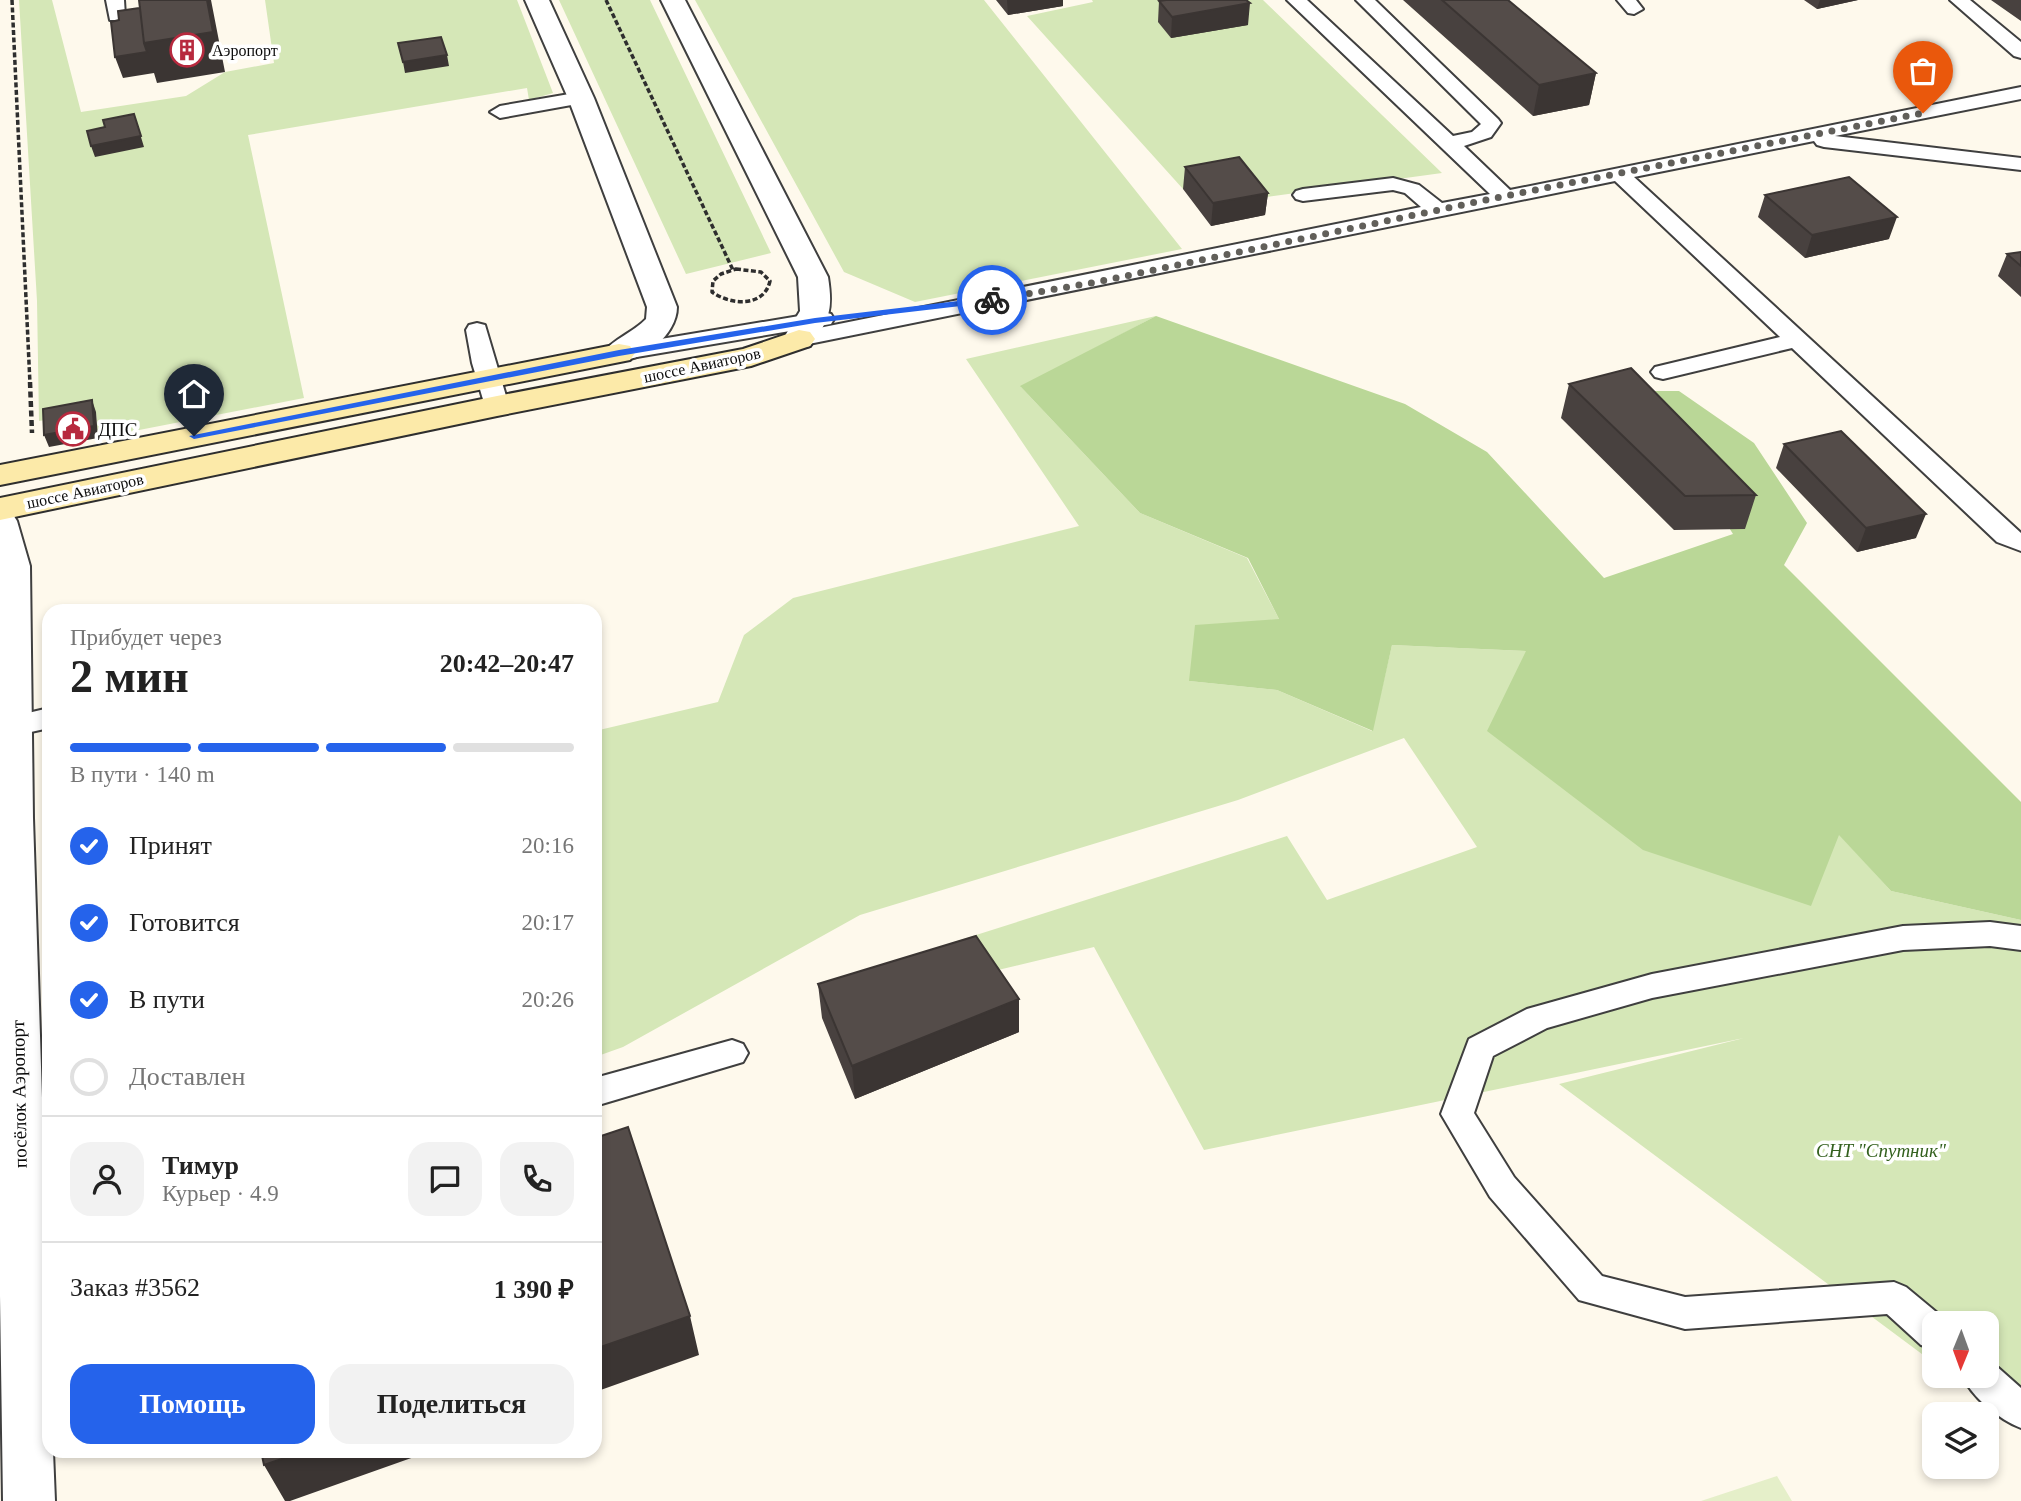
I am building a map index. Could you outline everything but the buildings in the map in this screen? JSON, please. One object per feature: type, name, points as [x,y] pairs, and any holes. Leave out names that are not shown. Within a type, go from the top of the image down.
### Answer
[{"type":"main road","name":"шоссе Авиаторов","points":[[0,475],[493,393],[751,357],[807,330]]},
{"type":"main road","name":"шоссе Авиаторов","points":[[0,509],[493,393],[619,353]]},
{"type":"street","points":[[537,0],[581,98],[662,307],[662,320],[653,331],[641,342],[619,353]]},
{"type":"street","points":[[673,0],[813,277],[818,303],[807,330]]},
{"type":"street","name":"посёлок Аэропорт","points":[[0,521],[12,566],[31,722],[36,1254],[29,1501]]},
{"type":"lane","points":[[1299,0],[1505,196]]},
{"type":"lane","points":[[1365,0],[1491,123],[1482,136],[1449,143]]},
{"type":"lane","points":[[1959,0],[2021,52]]},
{"type":"lane","points":[[619,353],[807,330],[1097,282],[1505,196],[2021,93]]},
{"type":"lane","points":[[500,112],[581,98]]},
{"type":"lane","points":[[1800,138],[2021,164]]},
{"type":"lane","points":[[1618,173],[2006,536],[2021,543]]},
{"type":"lane","points":[[1304,195],[1393,184],[1412,189],[1437,210]]},
{"type":"lane","points":[[477,330],[493,393]]},
{"type":"lane","points":[[1663,372],[1797,340]]},
{"type":"lane","points":[[1922,1322],[1894,1298],[1685,1313],[1591,1289],[1502,1187],[1457,1114],[1480,1048],[1538,1018],[1652,986],[1903,938],[1990,934],[2021,938]]},
{"type":"lane","points":[[602,1090],[732,1053]]},
{"type":"lane","points":[[1995,1388],[2021,1411]]},
{"type":"path","points":[[12,0],[32,435]]},
{"type":"path","points":[[606,0],[733,270]]},
{"type":"path","points":[[733,270],[761,272],[770,281],[767,292],[743,302],[733,302],[717,296],[712,292],[713,281],[717,276],[733,270]]},
{"type":"green space","points":[[19,0],[52,0],[81,112],[186,96],[225,72],[274,63],[265,0],[517,0],[553,93],[529,100],[527,88],[248,135],[304,398],[98,438],[96,412],[39,421],[37,301]]},
{"type":"green space","points":[[559,0],[650,0],[771,253],[686,274]]},
{"type":"green space","points":[[695,0],[984,0],[1182,249],[915,302],[844,272]]},
{"type":"green space","points":[[1092,0],[1263,0],[1442,173],[1252,199],[1183,189],[1027,16],[1093,2]]},
{"type":"green space","name":"СНТ \"Спутник\"","points":[[1156,316],[1021,387],[1140,513],[1247,558],[1279,619],[1189,681],[1277,690],[1372,731],[1392,645],[1527,651],[1839,834],[1891,891],[2021,920],[2021,1428],[1999,1412],[1999,1402],[1986,1402],[1966,1388],[1999,1388],[1999,1311],[1922,1311],[1922,1354],[1559,1084],[1744,1038],[1204,1150],[1094,947],[998,970],[954,942],[1287,836],[1327,900],[1477,847],[1404,738],[1238,800],[860,915],[623,1047],[602,1054],[602,729],[718,702],[744,635],[793,598],[1079,526],[966,359]]},
{"type":"green space","points":[[1156,316],[1405,404],[1487,452],[1604,578],[1733,534],[1655,410],[1639,391],[1679,391],[1754,443],[1807,523],[1784,565],[2021,802],[2021,920],[1891,891],[1839,835],[1811,906],[1643,850],[1487,731],[1526,651],[1392,645],[1373,731],[1277,690],[1189,681],[1195,625],[1279,619],[1248,558],[1140,513],[1020,386]]},
{"type":"green space","points":[[1777,1476],[1792,1501],[1701,1501]]},
{"type":"way so far","points":[[992,300],[1097,282],[1505,196],[1923,113]]},
{"type":"place","name":"Аэропорт","points":[[187,50]]},
{"type":"place","name":"ДПС","points":[[73,429]]},
{"type":"route","points":[[194,436],[619,353],[815,320],[992,300]]}]
